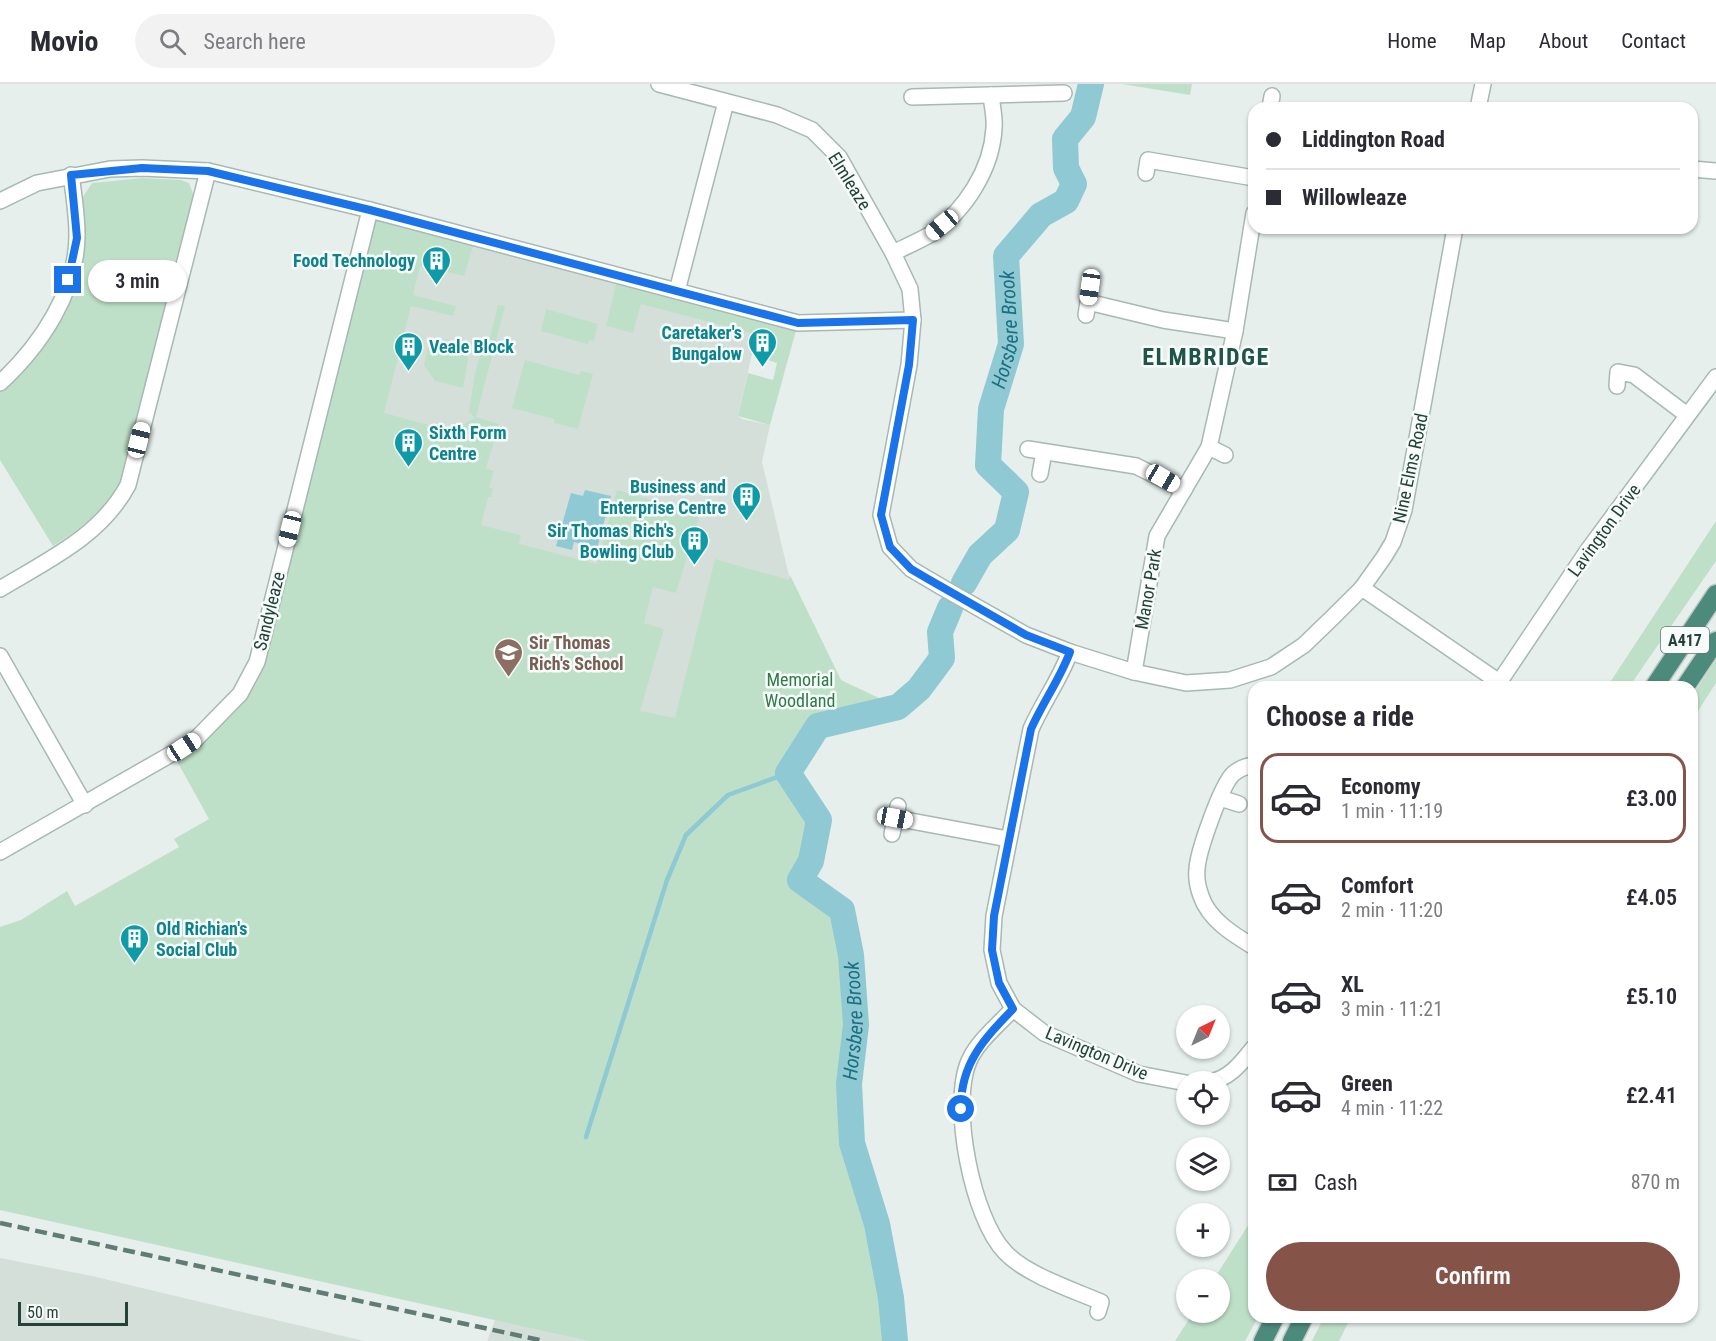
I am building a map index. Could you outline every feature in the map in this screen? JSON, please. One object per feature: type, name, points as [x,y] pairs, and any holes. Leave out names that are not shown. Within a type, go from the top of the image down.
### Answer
[{"type":"highway","name":"A417","points":[[1658,681],[1716,594]]},
{"type":"highway","name":"A417","points":[[1689,681],[1716,641]]},
{"type":"highway","points":[[1263,1341],[1272,1323]]},
{"type":"highway","points":[[1292,1341],[1301,1323]]},
{"type":"street","name":"Elmleaze","points":[[659,84],[777,115],[812,130],[839,157],[893,253],[910,289],[913,320],[909,365],[881,515],[890,547],[911,569],[928,579],[1026,635],[1070,652]]},
{"type":"street","points":[[1479,102],[1483,84]]},
{"type":"street","points":[[912,97],[1064,93]]},
{"type":"street","points":[[893,253],[931,234],[952,216],[969,195],[992,148],[994,126],[991,95]]},
{"type":"street","points":[[677,291],[726,102]]},
{"type":"street","points":[[1149,160],[1248,177]]},
{"type":"street","points":[[0,201],[37,183],[71,175],[142,168],[208,171],[370,210],[798,323],[913,320]]},
{"type":"street","points":[[1698,170],[1716,171]]},
{"type":"street","points":[[0,589],[82,538],[106,518],[128,485],[208,171]]},
{"type":"street","points":[[0,383],[40,340],[65,292],[77,238],[71,175]]},
{"type":"street","name":"Sandyleaze","points":[[0,852],[194,741],[240,694],[257,662],[370,210]]},
{"type":"street","name":"Manor Park","points":[[1134,672],[1157,536],[1209,447],[1234,331],[1250,234]]},
{"type":"street","name":"Nine Elms Road","points":[[1070,652],[1134,672],[1186,683],[1230,680],[1271,667],[1304,645],[1362,588],[1393,542],[1404,510],[1454,234]]},
{"type":"street","points":[[1088,301],[1163,320],[1234,331]]},
{"type":"street","points":[[1618,372],[1634,375],[1687,415]]},
{"type":"street","name":"Lavington Drive","points":[[1501,681],[1588,549],[1716,377]]},
{"type":"street","points":[[1209,447],[1225,455]]},
{"type":"street","points":[[1028,449],[1136,466],[1184,490]]},
{"type":"street","points":[[1040,474],[1044,452]]},
{"type":"street","points":[[1362,588],[1492,681]]},
{"type":"street","points":[[1070,652],[1062,674],[1042,703],[1031,729],[994,916],[992,950],[999,983],[1013,1009],[984,1038],[969,1060],[961,1092],[962,1125],[981,1214],[1005,1252],[1044,1278],[1102,1301]]},
{"type":"street","points":[[0,656],[85,805]]},
{"type":"street","points":[[1248,766],[1233,774],[1225,784],[1197,868],[1202,898],[1214,916],[1233,935],[1248,944]]},
{"type":"street","points":[[1220,798],[1239,804]]},
{"type":"street","points":[[892,834],[897,812],[1008,839]]},
{"type":"street","name":"Lavington Drive","points":[[1013,1009],[1044,1033],[1139,1074],[1176,1081]]},
{"type":"street","points":[[1230,1072],[1237,1068],[1248,1054]]},
{"type":"shaded area","name":"Sir Thomas Rich's School","points":[[370,210],[761,314],[738,416],[742,419],[770,425],[762,462],[790,580],[728,795],[234,800]]},
{"type":"shaded area","points":[[0,1258],[92,1276],[364,1341],[0,1341]]},
{"type":"shaded area","points":[[495,1320],[588,1341],[487,1341]]},
{"type":"green space","points":[[1122,84],[1192,84],[1190,95]]},
{"type":"green space","points":[[142,178],[181,180],[189,183],[196,202],[121,482],[92,518],[53,546],[0,460],[0,390],[26,367],[58,322],[81,200],[92,183]]},
{"type":"green space","name":"Memorial Woodland","points":[[370,210],[475,239],[464,276],[420,266],[413,295],[456,306],[453,316],[411,306],[384,413],[451,431],[475,418],[469,412],[475,373],[484,342],[489,342],[498,305],[505,306],[476,417],[499,424],[486,468],[494,471],[489,487],[493,488],[491,497],[488,497],[481,525],[521,535],[519,544],[597,564],[617,490],[700,514],[676,593],[653,587],[644,623],[664,629],[640,711],[675,718],[715,559],[789,580],[790,575],[841,680],[898,707],[818,726],[788,773],[819,820],[811,861],[800,880],[842,910],[851,954],[856,1025],[849,1084],[852,1143],[877,1224],[891,1298],[895,1341],[588,1341],[0,1210],[0,927],[21,920],[67,891],[75,906],[179,847],[174,839],[209,819],[173,754],[194,741],[257,662]]},
{"type":"green space","points":[[618,276],[798,323],[770,425],[738,416],[748,373],[773,380],[777,363],[750,354],[755,334],[641,304],[633,333],[606,326]]},
{"type":"green space","points":[[546,309],[598,324],[594,341],[589,340],[588,344],[541,331]]},
{"type":"green space","points":[[445,339],[465,344],[468,360],[463,388],[435,381],[424,365],[428,347]]},
{"type":"green space","points":[[525,360],[579,375],[581,371],[593,374],[578,429],[554,423],[554,419],[512,408]]},
{"type":"green space","points":[[1716,521],[1716,561],[1633,681],[1611,681]]},
{"type":"green space","points":[[1716,660],[1716,683],[1698,711],[1698,687]]},
{"type":"green space","points":[[1248,1225],[1248,1323],[1255,1323],[1245,1341],[1175,1341],[1187,1323],[1230,1323],[1230,1269],[1220,1269]]},
{"type":"green space","points":[[1321,1323],[1348,1323],[1339,1341],[1312,1341]]},
{"type":"water","points":[[585,490],[611,496],[597,549],[574,542],[572,550],[556,546],[571,493],[583,496]]},
{"type":"waterway","name":"Horsbere Brook","points":[[964,583],[980,555],[1007,530],[1016,492],[988,465],[991,409],[1011,344],[1006,256],[1041,215],[1066,201],[1074,184],[1066,168],[1065,139],[1083,117],[1091,84]]},
{"type":"waterway","name":"Horsbere Brook","points":[[895,1341],[891,1298],[877,1224],[852,1143],[849,1084],[856,1025],[851,955],[842,910],[800,880],[811,861],[819,820],[788,773],[818,726],[898,707],[919,689],[942,658],[940,632],[950,608]]},
{"type":"waterway","points":[[586,1137],[667,880],[686,835],[728,795],[788,773]]},
{"type":"railway","points":[[0,1223],[544,1341]]},
{"type":"place","name":"Food Technology","points":[[436,286]]},
{"type":"place","name":"Caretaker's Bungalow","points":[[763,368]]},
{"type":"place","name":"Veale Block","points":[[408,372]]},
{"type":"place","name":"Sixth Form Centre","points":[[408,468]]},
{"type":"place","name":"Business and Enterprise Centre","points":[[747,522]]},
{"type":"place","name":"Sir Thomas Rich's Bowling Club","points":[[695,566]]},
{"type":"place","name":"Sir Thomas Rich's School","points":[[508,678]]},
{"type":"place","name":"Old Richian's Social Club","points":[[135,964]]},
{"type":"district","name":"ELMBRIDGE","points":[[1206,357]]},
{"type":"route","points":[[68,280],[77,238],[71,175],[110,169],[142,168],[208,171],[370,210],[798,323],[849,324],[913,320],[909,365],[881,515],[890,547],[911,569],[928,579],[1026,635],[1070,652],[1062,674],[1042,703],[1031,729],[994,916],[992,950],[999,983],[1013,1009],[984,1038],[969,1060],[961,1092],[961,1109]]}]
